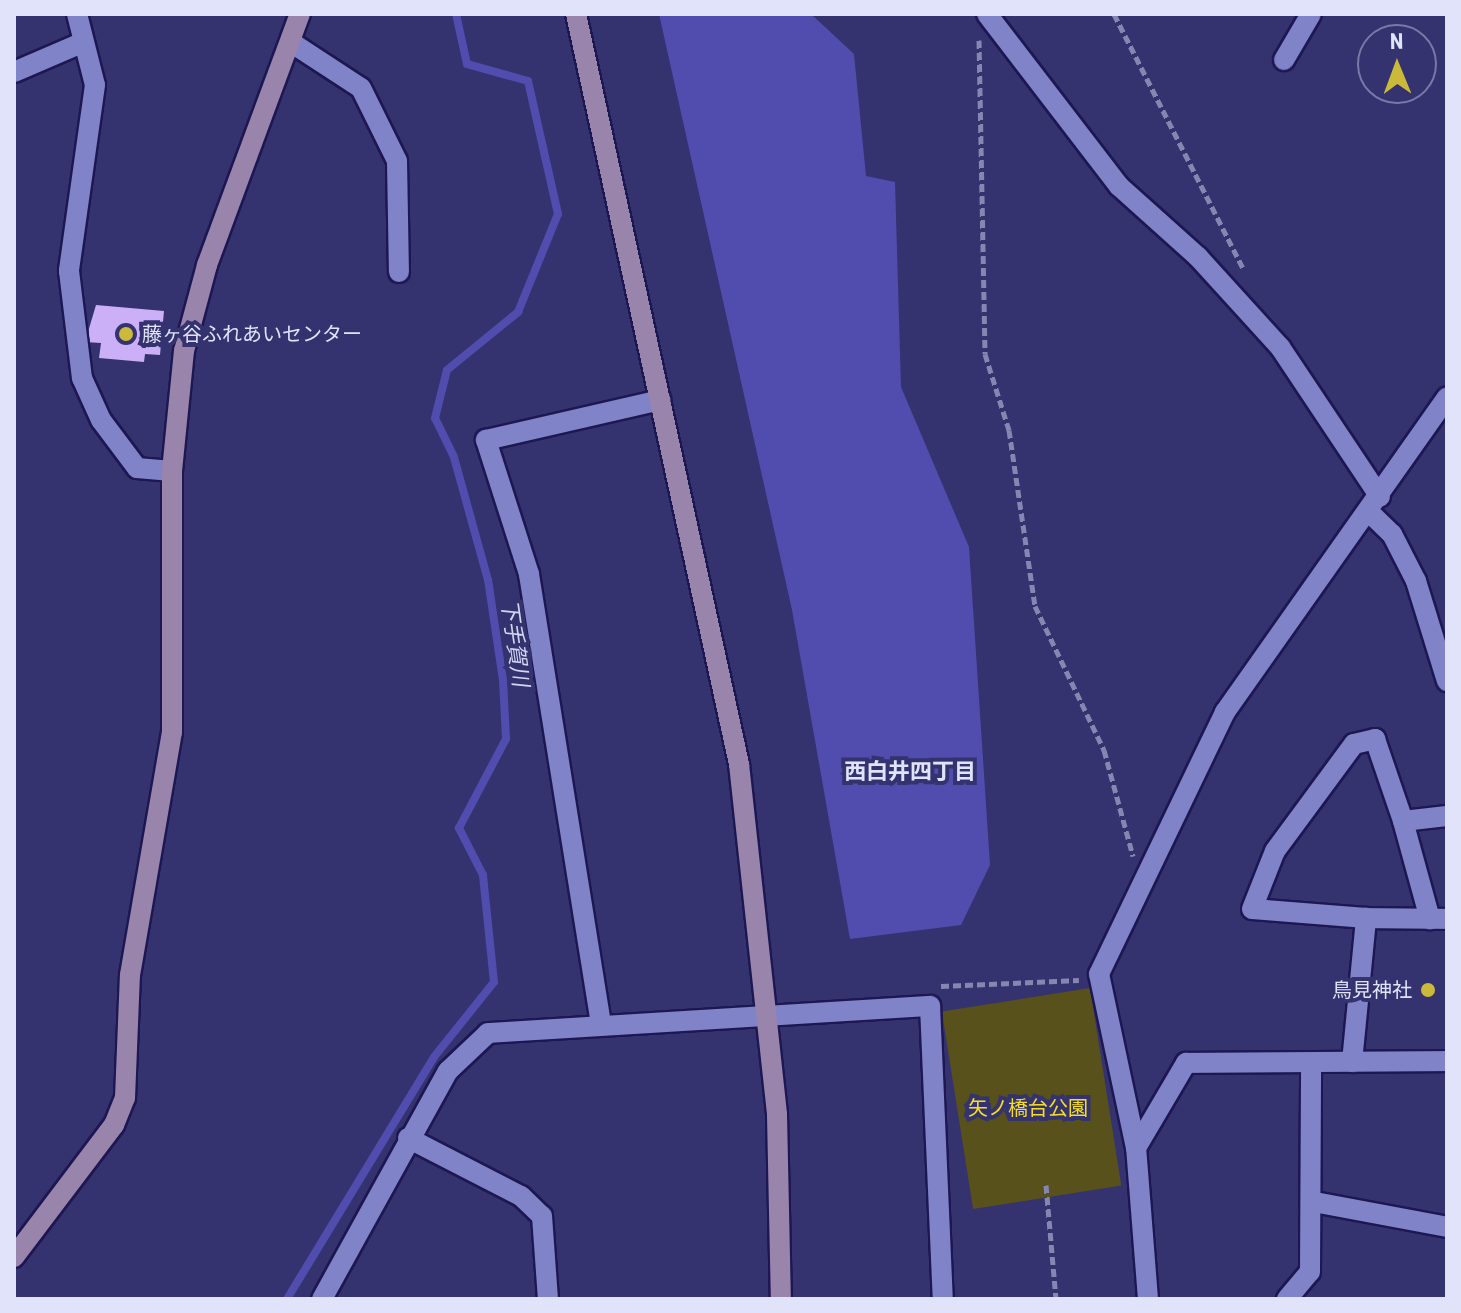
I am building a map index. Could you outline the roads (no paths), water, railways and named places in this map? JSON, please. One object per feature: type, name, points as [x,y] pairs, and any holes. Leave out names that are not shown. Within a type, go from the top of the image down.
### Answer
[{"type":"street","points":[[77,14],[79,44],[95,85],[69,271],[82,378],[101,420],[137,468],[172,471]]},
{"type":"street","points":[[14,1257],[114,1125],[125,1098],[130,975],[172,732],[172,471],[194,309],[300,14]]},
{"type":"street","points":[[576,14],[739,764],[769,1015],[781,1299]]},
{"type":"street","points":[[1284,60],[1311,14]]},
{"type":"street","points":[[983,18],[1119,186],[1198,257],[1280,347],[1392,534],[1416,581],[1447,681]]},
{"type":"street","points":[[292,43],[361,88],[397,161],[399,272]]},
{"type":"street","points":[[14,72],[79,44]]},
{"type":"street","points":[[1148,1299],[1136,1148],[1099,974],[1225,712],[1374,505],[1447,397]]},
{"type":"street","points":[[601,1024],[529,574],[486,440],[660,400]]},
{"type":"street","points":[[1375,739],[1403,821],[1438,919],[1366,918],[1252,909],[1275,851],[1354,744],[1375,739]]},
{"type":"street","points":[[1403,821],[1447,816]]},
{"type":"street","points":[[1352,1062],[1366,918]]},
{"type":"street","points":[[322,1299],[408,1138],[467,1047],[488,1033],[930,1006],[943,1299]]},
{"type":"street","points":[[1136,1148],[1186,1063],[1447,1061]]},
{"type":"street","points":[[1287,1299],[1310,1272],[1314,1202],[1311,1063]]},
{"type":"street","points":[[408,1138],[521,1196],[542,1216],[548,1299]]},
{"type":"street","points":[[1314,1202],[1447,1227]]},
{"type":"waterway","name":"下手賀川","points":[[287,1299],[434,1057],[494,982],[483,875],[459,828],[506,739],[503,680],[488,580],[454,457],[435,418],[447,370],[518,312],[558,214],[528,81],[467,64],[456,14]]},
{"type":"place","name":"藤ヶ谷ふれあいセンター","points":[[126,334]]},
{"type":"place","name":"鳥見神社","points":[[1428,990]]},
{"type":"district","name":"西白井四丁目","points":[[910,772]]},
{"type":"park label","name":"矢ノ橋台公園","points":[[1028,1108]]}]
